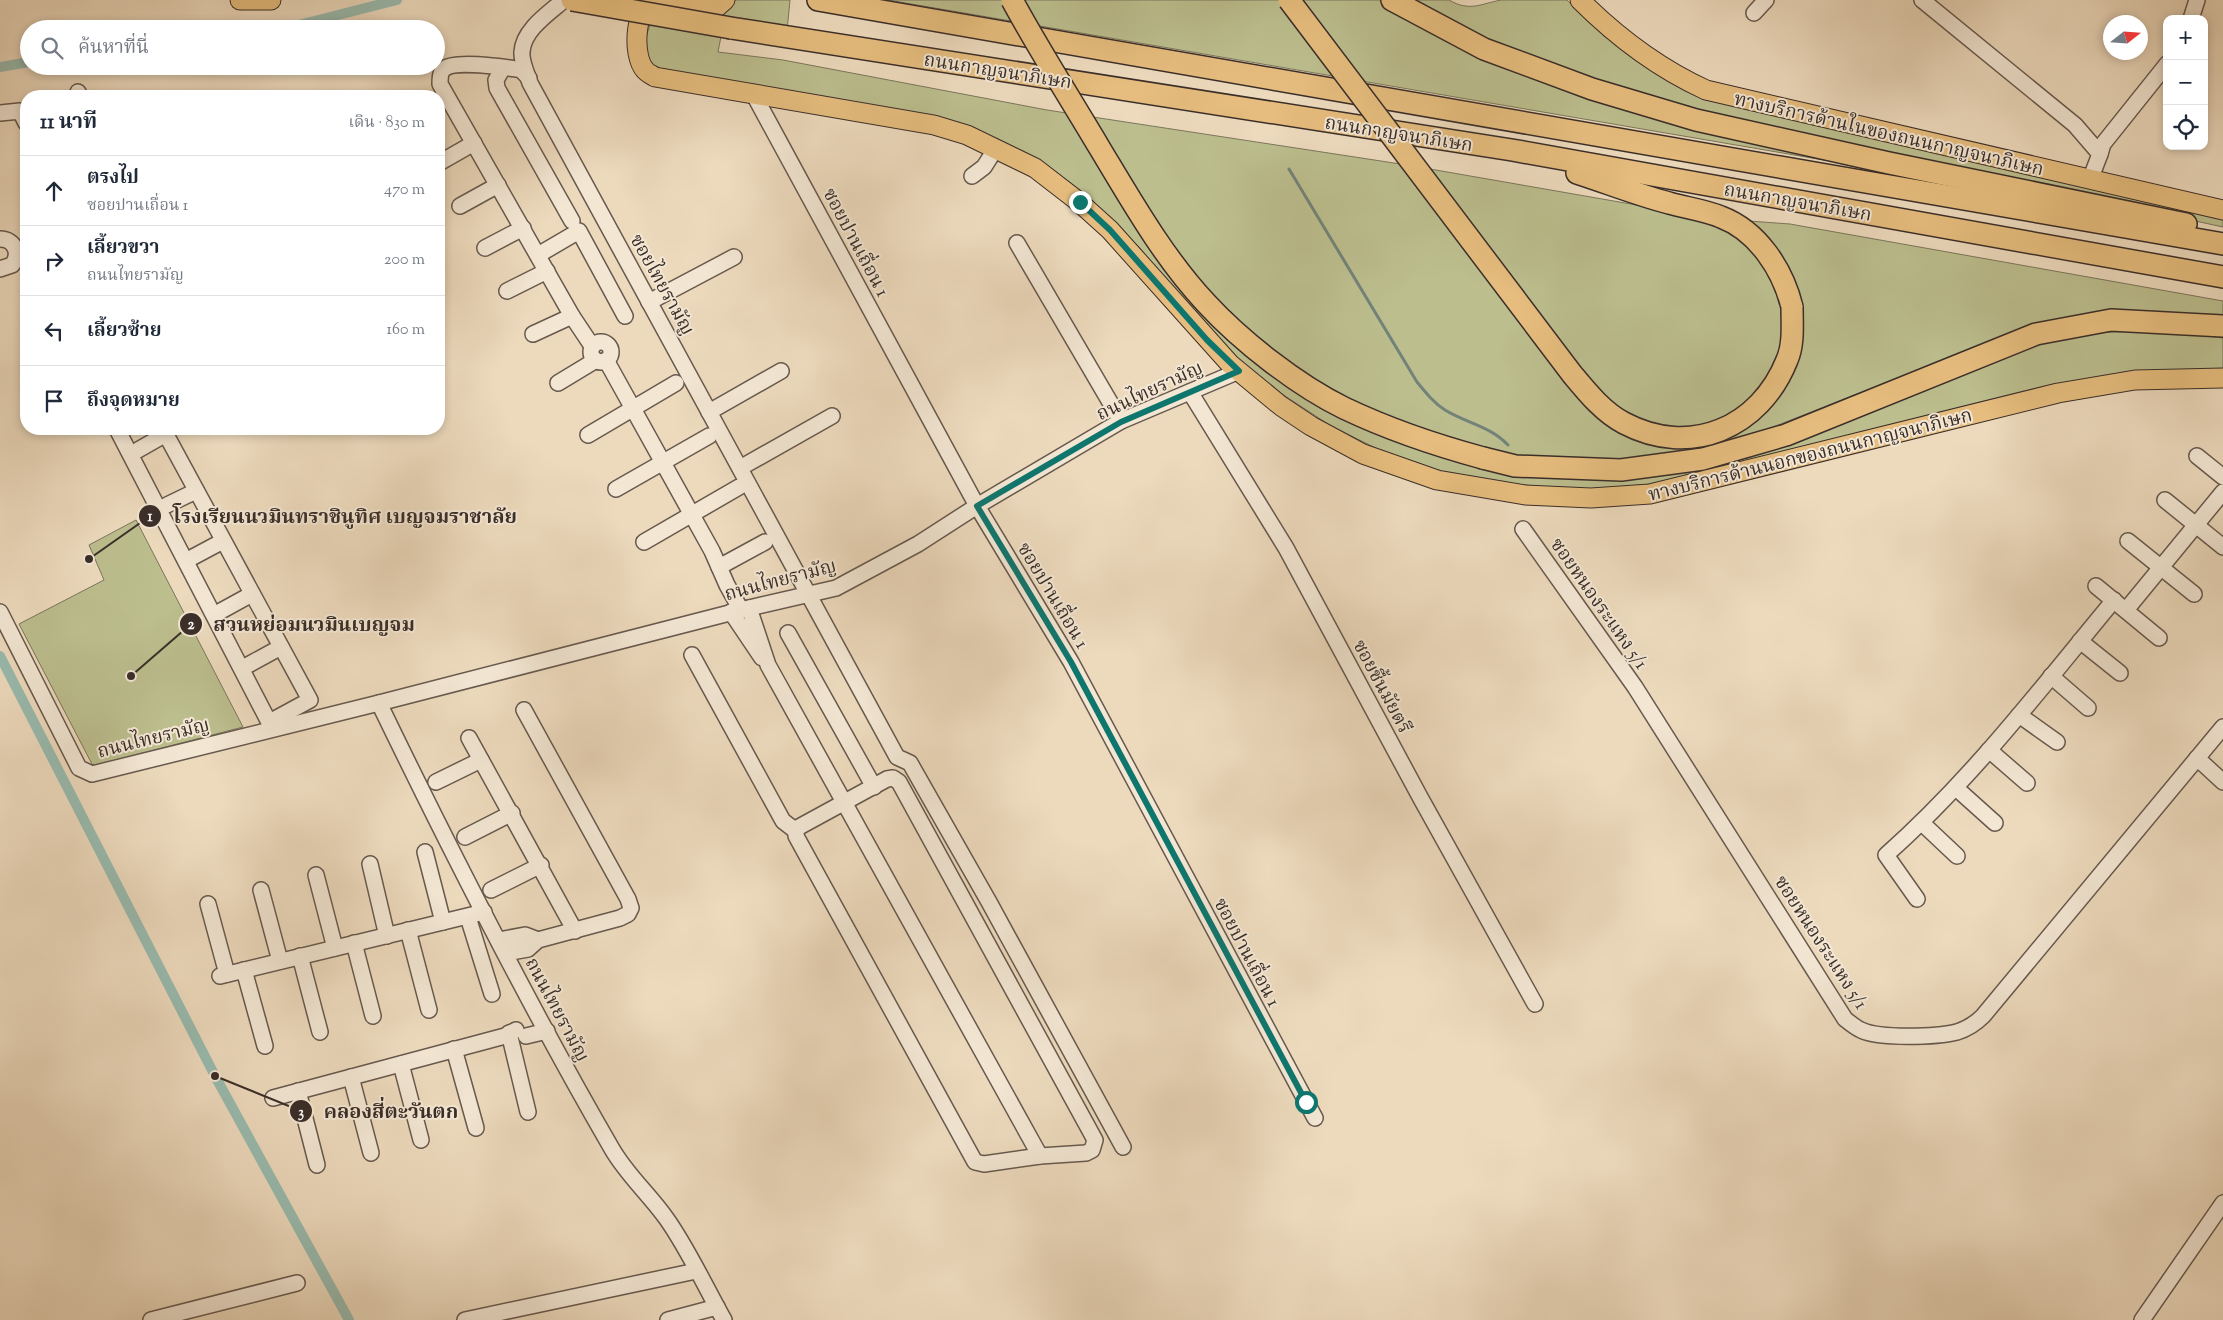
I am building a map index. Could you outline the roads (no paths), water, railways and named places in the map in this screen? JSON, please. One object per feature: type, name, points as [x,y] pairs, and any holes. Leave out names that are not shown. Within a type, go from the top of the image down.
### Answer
[{"type":"highway","name":"ถนนกาญจนาภิเษก","points":[[572,0],[731,28],[1512,150],[2223,278]]},
{"type":"highway","name":"ถนนกาญจนาภิเษก","points":[[818,0],[2223,244]]},
{"type":"highway","points":[[1012,0],[1132,202],[1180,272],[1205,303],[1235,331],[1286,371],[1337,404],[1423,440],[1483,458],[1515,466],[1621,470],[1703,459],[1786,435],[2036,334],[2111,320],[2223,326]]},
{"type":"highway","points":[[1289,0],[1572,374],[1593,399],[1609,414],[1624,423],[1659,437],[1700,437],[1718,432],[1749,414],[1765,398],[1788,359],[1793,334],[1792,307],[1786,288],[1765,250],[1738,226],[1720,217],[1667,203],[1512,150]]},
{"type":"highway","points":[[1392,0],[1484,49],[1636,104],[1696,120],[1824,149],[2223,232]]},
{"type":"main road","points":[[240,0],[271,0]]},
{"type":"main road","name":"ทางบริการด้านนอกของถนนกาญจนาภิเษก","points":[[656,0],[648,5],[639,21],[638,54],[644,70],[655,77],[934,125],[967,135],[1035,168],[1080,202],[1110,230],[1207,340],[1239,371],[1281,406],[1311,426],[1363,454],[1437,480],[1525,495],[1590,498],[1650,494],[2058,393],[2135,380],[2223,378]]},
{"type":"main road","points":[[664,0],[706,8],[716,8],[725,0]]},
{"type":"main road","name":"ทางบริการด้านในของถนนกาญจนาภิเษก","points":[[1580,0],[1604,24],[1642,53],[1680,78],[1706,90],[2223,210]]},
{"type":"street","name":"ซอยไทยรามัญ","points":[[564,0],[540,21],[526,38],[522,54],[528,78],[897,757],[910,763],[1123,1147]]},
{"type":"street","points":[[1754,13],[1766,0]]},
{"type":"street","points":[[1922,0],[2075,125],[2100,154]]},
{"type":"street","points":[[2193,15],[2197,0]]},
{"type":"street","points":[[445,68],[454,64],[521,70],[528,78]]},
{"type":"street","points":[[503,68],[496,80],[498,88],[572,221]]},
{"type":"street","points":[[2090,180],[2103,144],[2163,69]]},
{"type":"street","points":[[441,75],[441,90]]},
{"type":"street","name":"ซอยปานเถื่อน 1","points":[[754,95],[977,506],[1071,662],[1315,1118]]},
{"type":"street","points":[[445,103],[474,143],[572,316],[632,409],[692,514],[719,567],[755,650],[768,665],[1040,1156]]},
{"type":"street","points":[[0,113],[20,111]]},
{"type":"street","points":[[445,160],[474,143]]},
{"type":"street","points":[[972,176],[984,167],[996,148]]},
{"type":"street","points":[[460,206],[498,185]]},
{"type":"street","points":[[485,248],[523,228]]},
{"type":"street","points":[[538,255],[579,232],[625,316]]},
{"type":"street","points":[[1017,243],[1121,422]]},
{"type":"street","points":[[1,269],[12,265],[14,246]]},
{"type":"street","points":[[649,302],[734,257]]},
{"type":"street","points":[[507,291],[547,271]]},
{"type":"street","points":[[533,334],[572,316]]},
{"type":"street","points":[[558,382],[598,356]]},
{"type":"street","points":[[709,412],[781,371]]},
{"type":"street","name":"ถนนไทยรามัญ","points":[[0,612],[79,768],[92,774],[274,723],[379,703],[737,611],[836,588],[918,544],[977,506],[1121,422],[1239,371]]},
{"type":"street","points":[[588,435],[676,383]]},
{"type":"street","name":"ซอยชื้นมัยตรี","points":[[1190,392],[1286,548],[1420,797],[1535,1004]]},
{"type":"street","points":[[740,468],[832,416]]},
{"type":"street","points":[[120,435],[274,723],[310,700],[166,435]]},
{"type":"street","points":[[138,450],[159,435]]},
{"type":"street","points":[[616,489],[662,461],[709,436]]},
{"type":"street","points":[[2198,456],[2223,477]]},
{"type":"street","points":[[644,542],[739,487]]},
{"type":"street","points":[[167,505],[196,491]]},
{"type":"street","points":[[1917,900],[1886,855],[1922,823],[1956,788],[2080,641],[2160,567],[2223,492]]},
{"type":"street","points":[[2165,500],[2223,546]]},
{"type":"street","name":"ซอยหนองระแหง 5/1","points":[[1523,529],[1635,687],[1845,1019],[1861,1030],[1874,1034],[1893,1037],[1956,1032],[1972,1026],[1983,1016],[2223,727]]},
{"type":"street","points":[[193,557],[223,541]]},
{"type":"street","points":[[2128,541],[2194,594]]},
{"type":"street","points":[[719,567],[765,542]]},
{"type":"street","points":[[2096,586],[2159,638]]},
{"type":"street","points":[[222,610],[252,594]]},
{"type":"street","points":[[788,633],[874,787]]},
{"type":"street","points":[[2080,641],[2120,673]]},
{"type":"street","points":[[248,664],[281,647]]},
{"type":"street","points":[[692,655],[783,821],[796,831]]},
{"type":"street","points":[[2051,676],[2088,708]]},
{"type":"street","name":"ถนนไทยรามัญ","points":[[379,703],[484,912],[545,1027],[624,1168],[666,1217],[720,1314]]},
{"type":"street","points":[[503,947],[528,949],[538,940],[628,914],[631,908],[624,891],[524,710]]},
{"type":"street","points":[[2019,714],[2057,742]]},
{"type":"street","points":[[469,738],[541,864],[575,930]]},
{"type":"street","points":[[1989,750],[2027,783]]},
{"type":"street","points":[[2197,758],[2223,782]]},
{"type":"street","points":[[436,782],[482,760]]},
{"type":"street","points":[[894,778],[899,782],[1095,1140],[1092,1150],[1086,1153],[1040,1156],[984,1164],[975,1162],[796,836],[796,831],[799,827],[874,787],[887,779],[894,778]]},
{"type":"street","points":[[1956,788],[1995,823]]},
{"type":"street","points":[[465,837],[512,813]]},
{"type":"street","points":[[1922,823],[1957,856]]},
{"type":"street","points":[[425,852],[443,922]]},
{"type":"street","points":[[370,864],[387,936]]},
{"type":"street","points":[[491,890],[541,864]]},
{"type":"street","points":[[316,875],[335,948]]},
{"type":"street","points":[[261,890],[280,961]]},
{"type":"street","points":[[208,904],[223,975],[484,912]]},
{"type":"street","points":[[468,917],[492,994]]},
{"type":"street","points":[[408,930],[428,1010]]},
{"type":"street","points":[[354,943],[373,1016]]},
{"type":"street","points":[[300,956],[320,1032]]},
{"type":"street","points":[[244,970],[265,1046]]},
{"type":"street","points":[[273,1098],[454,1049],[545,1027]]},
{"type":"street","points":[[516,1034],[528,1112]]},
{"type":"street","points":[[454,1049],[476,1128]]},
{"type":"street","points":[[401,1064],[421,1140]]},
{"type":"street","points":[[351,1077],[371,1153]]},
{"type":"street","points":[[298,1091],[316,1165]]},
{"type":"street","points":[[2142,1320],[2223,1203]]},
{"type":"street","points":[[466,1320],[696,1271]]},
{"type":"street","points":[[151,1320],[297,1284]]},
{"type":"street","points":[[668,1320],[720,1314]]},
{"type":"waterway","points":[[318,20],[397,0]]},
{"type":"waterway","points":[[0,67],[20,64]]},
{"type":"waterway","points":[[1289,169],[1417,382],[1430,398],[1441,407],[1494,433],[1508,445]]},
{"type":"waterway","points":[[0,656],[215,1076],[349,1320]]},
{"type":"place","name":"โรงเรียนนวมินทราชินูทิศ เบญจมราชาลัย","points":[[89,559]]},
{"type":"place","name":"สวนหย่อมนวมินเบญจม","points":[[131,676]]},
{"type":"place","name":"คลองสี่ตะวันตก","points":[[215,1076]]}]
